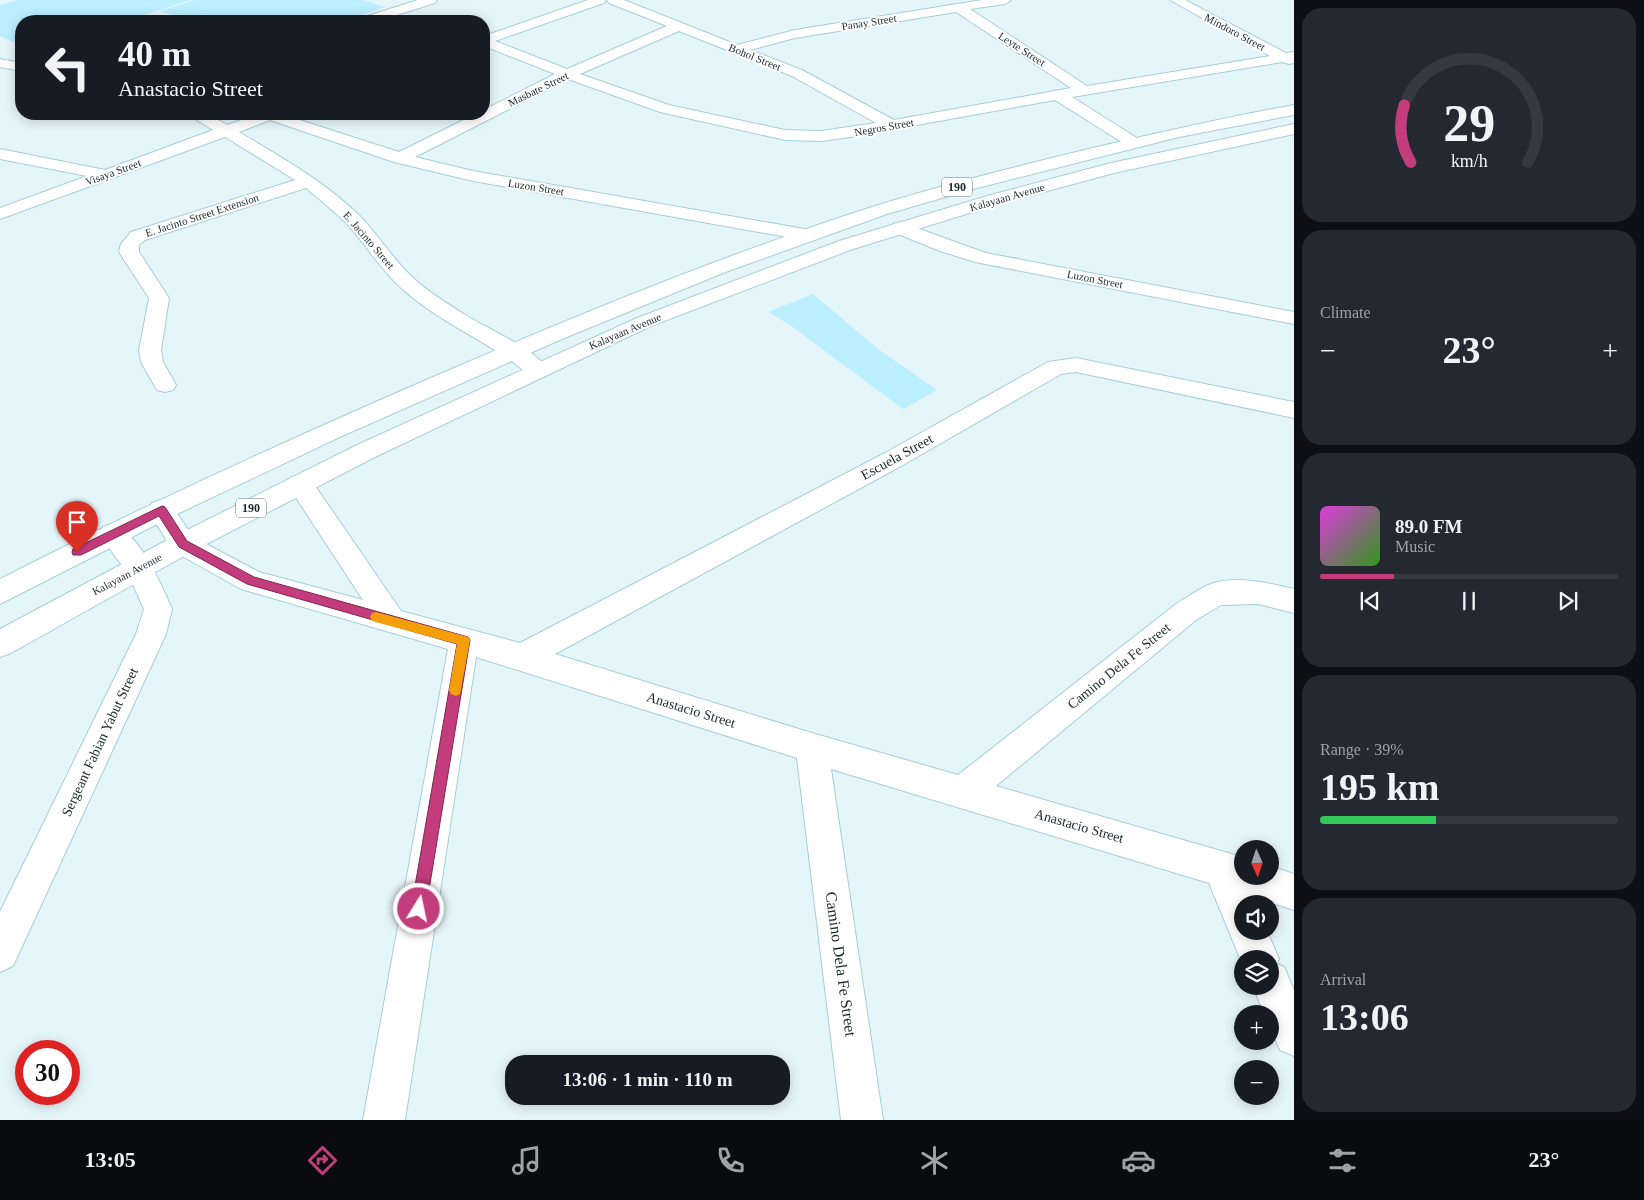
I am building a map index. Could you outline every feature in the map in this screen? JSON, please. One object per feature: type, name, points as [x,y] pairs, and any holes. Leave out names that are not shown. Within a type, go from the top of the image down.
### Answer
[{"type":"street","points":[[386,15],[431,0]]},
{"type":"street","points":[[490,39],[600,0]]},
{"type":"street","name":"Bohol Street","points":[[613,0],[797,73],[892,125]]},
{"type":"street","name":"Panay Street","points":[[736,49],[795,34],[1005,0]]},
{"type":"street","name":"Mindoro Street","points":[[1176,0],[1291,59]]},
{"type":"street","points":[[384,3],[416,15]]},
{"type":"street","name":"Leyte Street","points":[[958,8],[1085,91]]},
{"type":"street","name":"Masbate Street","points":[[490,113],[567,74],[679,26]]},
{"type":"street","name":"Negros Street","points":[[490,43],[567,74],[666,109],[785,134],[821,136],[1085,91],[1291,59]]},
{"type":"street","points":[[0,63],[15,66]]},
{"type":"street","points":[[1059,96],[1134,143]]},
{"type":"street","name":"Kalayaan Avenue","points":[[0,592],[112,534],[338,428],[513,351],[631,302],[809,235],[882,210],[986,179],[1184,131],[1294,110]]},
{"type":"street","name":"E. Jacinto Street","points":[[208,120],[309,181],[353,220],[402,278],[416,290],[459,320],[513,351],[538,370]]},
{"type":"street","name":"Visaya Street","points":[[0,214],[254,120]]},
{"type":"street","name":"Luzon Street","points":[[287,120],[334,138],[400,158],[473,176],[809,235]]},
{"type":"street","name":"Masbate Street","points":[[400,158],[476,120]]},
{"type":"street","name":"Kalayaan Avenue","points":[[0,644],[183,544],[300,484],[538,370],[644,322],[846,245],[994,200],[1111,168],[1294,129]]},
{"type":"street","points":[[0,154],[105,175]]},
{"type":"street","name":"E. Jacinto Street Extension","points":[[165,385],[152,362],[150,350],[159,298],[129,252],[130,244],[138,236],[309,181]]},
{"type":"street","name":"Luzon Street","points":[[900,228],[947,247],[982,258],[1294,318]]},
{"type":"street","name":"Escuela Street","points":[[522,657],[885,464],[1056,368],[1076,365],[1294,410]]},
{"type":"street","points":[[300,484],[392,622]]},
{"type":"street","name":"Anastacio Street","points":[[162,510],[183,544],[251,581],[522,657],[812,748],[1234,872]]},
{"type":"street","name":"Sergeant Fabian Yabut Street","points":[[0,953],[152,634],[158,609],[138,568],[112,534]]},
{"type":"street","name":"Camino Dela Fe Street","points":[[963,792],[1186,612],[1216,594],[1258,592],[1294,601]]},
{"type":"street","points":[[384,1120],[464,640]]},
{"type":"street","name":"Camino Dela Fe Street","points":[[812,748],[862,1120]]},
{"type":"street","name":"Anastacio Street","points":[[1273,885],[1294,892]]},
{"type":"street","points":[[1276,995],[1294,1036]]},
{"type":"shaded area","points":[[17,0],[190,0],[144,15],[15,15],[15,42],[0,36],[0,5]]},
{"type":"shaded area","points":[[195,0],[363,0],[385,7],[362,15],[173,15],[160,11]]},
{"type":"shaded area","points":[[813,294],[878,349],[937,390],[903,409],[790,325],[768,312]]},
{"type":"slow traffic","points":[[376,617],[464,640],[456,690]]},
{"type":"route","points":[[77,552],[162,510],[183,544],[251,581],[392,622],[464,640],[419,909]]}]
